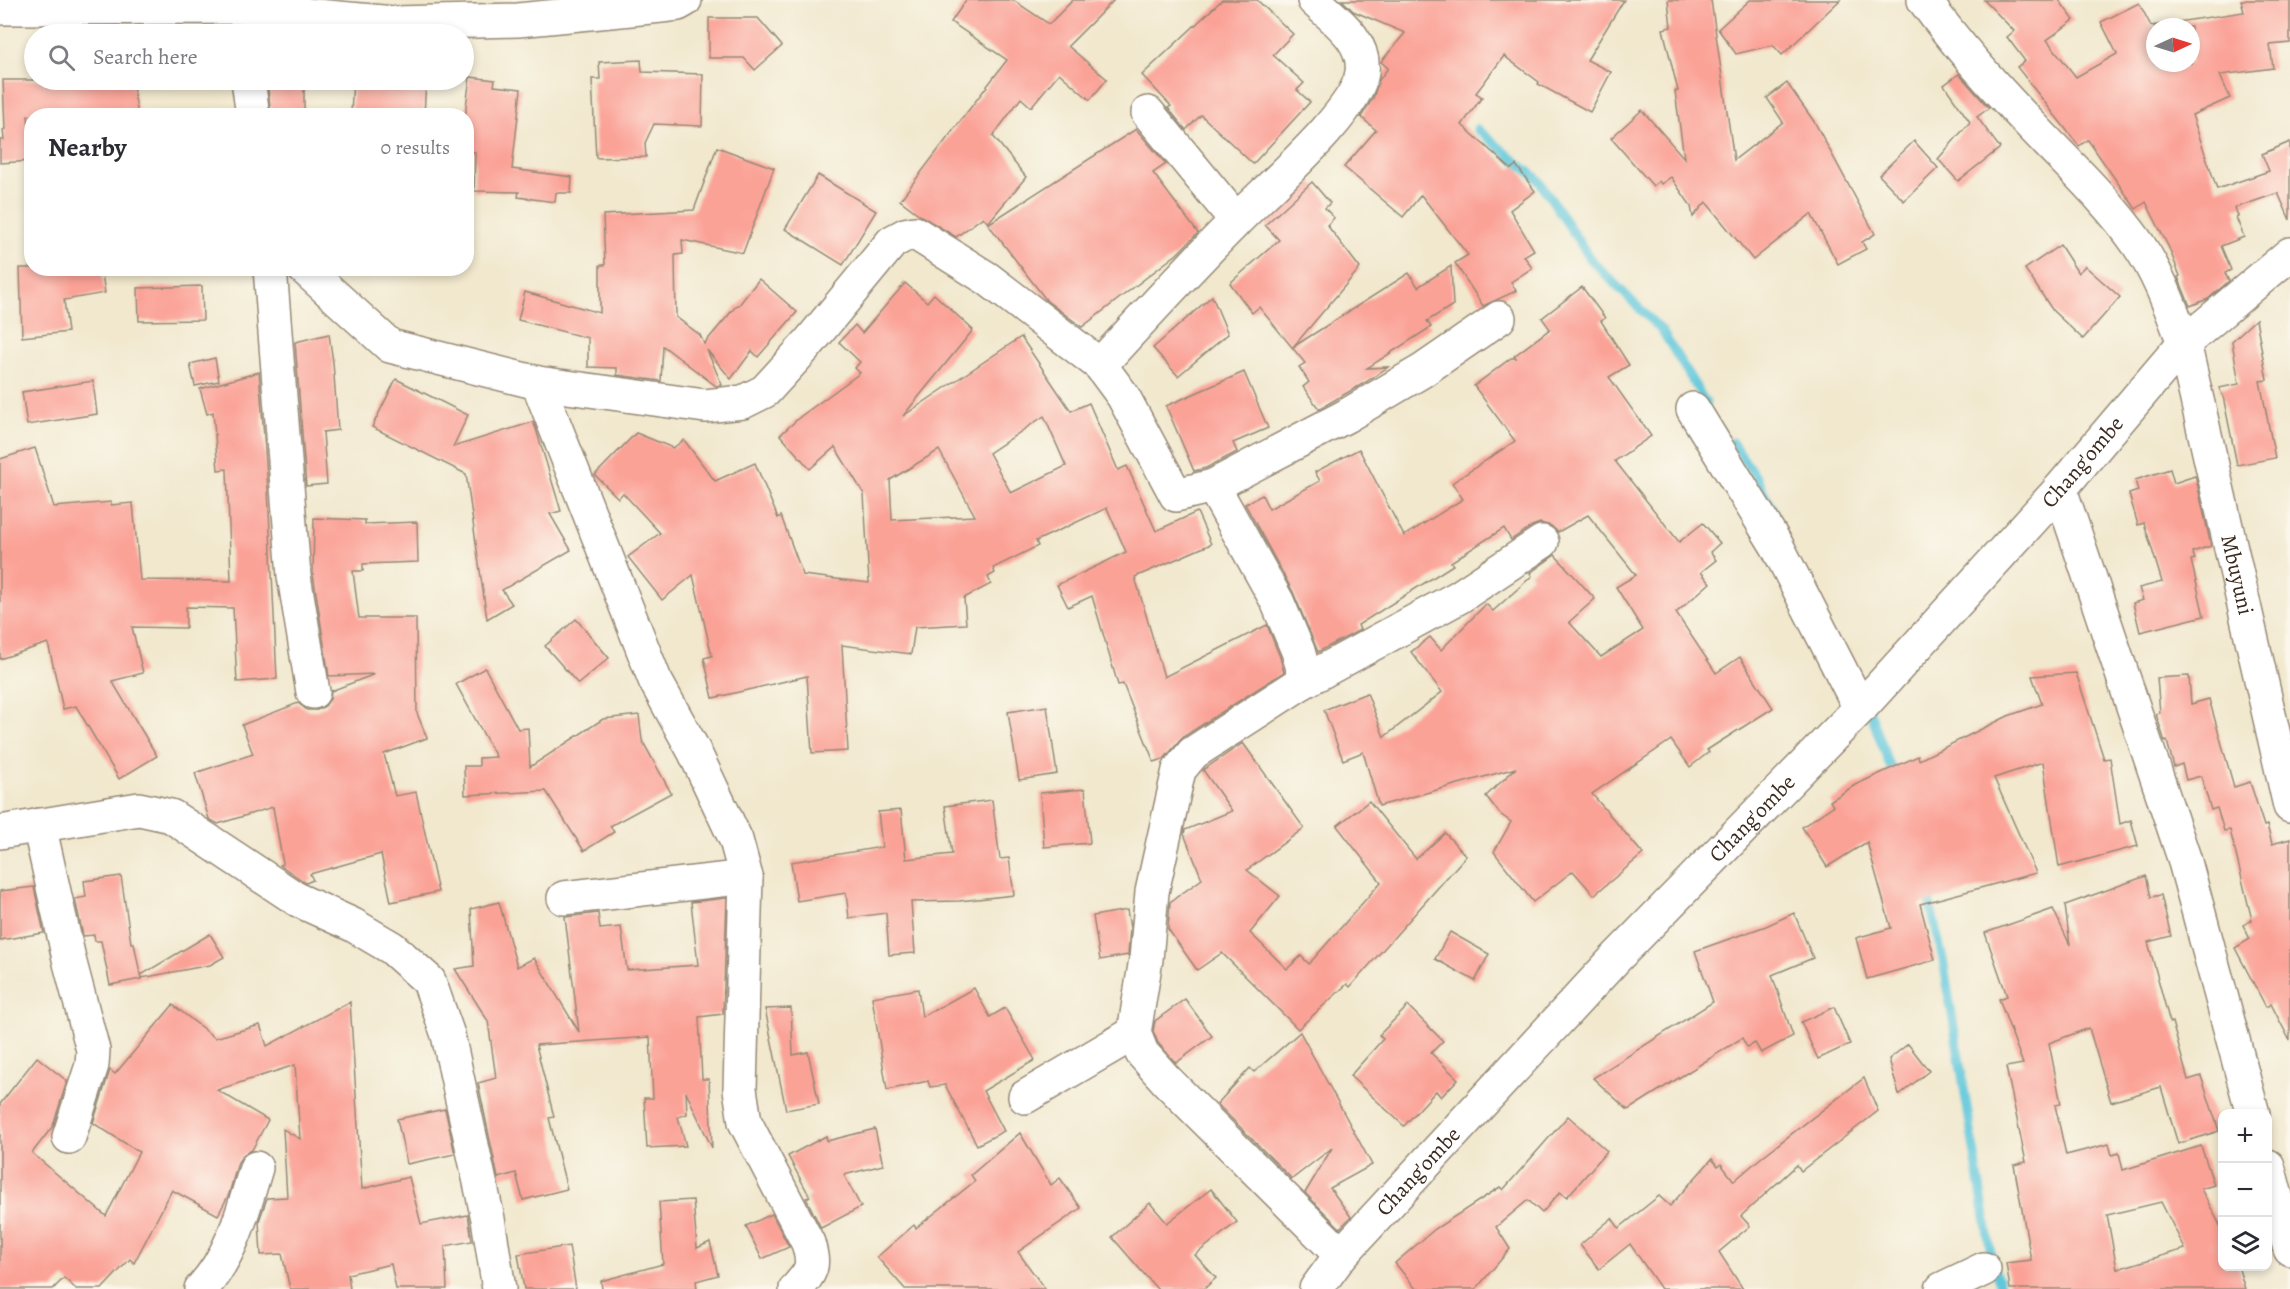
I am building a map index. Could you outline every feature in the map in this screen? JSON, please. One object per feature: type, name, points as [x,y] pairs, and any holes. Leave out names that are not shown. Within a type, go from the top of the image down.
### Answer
[{"type":"street","points":[[0,8],[241,21],[260,11],[394,23],[518,20],[678,4],[685,0]]},
{"type":"street","points":[[1100,365],[1236,220],[1312,147],[1353,96],[1362,75],[1363,60],[1358,46],[1352,36],[1314,0]]},
{"type":"street","name":"Mbuyuni","points":[[1924,0],[1975,63],[2032,126],[2105,200],[2139,245],[2162,286],[2184,343],[2290,806]]},
{"type":"street","points":[[249,90],[252,108]]},
{"type":"street","points":[[1148,113],[1236,220]]},
{"type":"street","points":[[313,276],[390,346],[538,383],[705,406],[743,402],[765,391],[800,353],[892,242],[915,233],[988,279],[1100,365],[1123,396],[1176,495],[1213,486],[1346,416],[1422,371],[1499,318]]},
{"type":"street","name":"Chang'ombe","points":[[1316,1289],[1341,1255],[1615,959],[1860,708],[2060,489],[2184,343],[2290,254]]},
{"type":"street","points":[[271,276],[294,576],[313,692]]},
{"type":"street","points":[[538,383],[656,680],[694,751],[736,840],[746,876],[740,1089],[745,1122],[808,1243],[813,1260],[810,1272],[796,1289]]},
{"type":"street","points":[[1693,409],[1777,546],[1860,708]]},
{"type":"street","points":[[1213,486],[1281,611],[1299,651],[1303,669],[1301,683]]},
{"type":"street","points":[[2060,489],[2184,858],[2252,1109]]},
{"type":"street","points":[[1341,1255],[1167,1081],[1142,1053],[1134,1034],[1146,959],[1152,892],[1179,770],[1193,753],[1301,683],[1460,597],[1542,542]]},
{"type":"street","points":[[0,832],[139,809],[171,816],[298,900],[353,925],[393,948],[429,981],[448,1035],[488,1219],[499,1289]]},
{"type":"street","points":[[39,825],[70,963],[93,1050],[92,1065],[69,1137]]},
{"type":"street","points":[[564,898],[746,876]]},
{"type":"street","points":[[1025,1097],[1134,1034]]},
{"type":"street","points":[[201,1289],[228,1250],[256,1168]]},
{"type":"street","points":[[2272,1181],[2290,1249]]},
{"type":"street","points":[[1942,1289],[1984,1269]]},
{"type":"building","points":[[966,0],[1013,0],[1049,24],[1073,0],[1114,0],[1068,46],[1107,79],[1090,100],[1059,73],[1031,107],[1021,98],[993,136],[1026,177],[988,223],[983,217],[956,237],[900,200],[1007,60],[951,22]]},
{"type":"building","points":[[1222,0],[1257,0],[1293,34],[1273,55],[1304,83],[1297,90],[1310,102],[1253,164],[1201,115],[1186,130],[1168,108],[1171,106],[1142,75]]},
{"type":"building","points":[[1342,0],[1624,0],[1587,60],[1611,72],[1590,112],[1538,84],[1539,82],[1504,56],[1476,93],[1482,97],[1462,125],[1511,169],[1516,165],[1535,191],[1510,210],[1534,250],[1524,256],[1532,268],[1511,282],[1516,291],[1483,306],[1455,263],[1468,255],[1421,195],[1403,217],[1344,167],[1376,130],[1361,117],[1373,98],[1379,80],[1388,68],[1381,62],[1405,33],[1353,11]]},
{"type":"building","points":[[1668,0],[1711,0],[1734,160],[1783,122],[1767,98],[1787,83],[1815,123],[1875,234],[1862,242],[1866,249],[1838,264],[1811,214],[1753,260],[1706,202],[1693,217],[1691,206],[1671,177],[1653,186],[1611,138],[1642,110],[1684,158],[1675,91],[1678,91],[1663,29],[1671,27]]},
{"type":"building","points":[[1750,0],[1840,0],[1782,55],[1773,45],[1736,54],[1718,29]]},
{"type":"building","points":[[1984,0],[2059,0],[2074,20],[2047,40],[2076,77],[2117,54],[2101,22],[2139,3],[2147,18],[2146,72],[2200,72],[2200,19],[2244,12],[2241,0],[2290,0],[2290,43],[2270,45],[2273,68],[2220,75],[2230,98],[2192,115],[2217,189],[2269,171],[2262,154],[2290,142],[2290,220],[2278,193],[2235,208],[2244,237],[2221,246],[2231,270],[2225,273],[2229,281],[2208,299],[2190,306],[2169,248],[2146,202],[2136,209],[2088,140],[2079,146],[2017,67],[2025,61],[2007,37],[2014,31]]},
{"type":"building","points":[[709,18],[758,18],[782,46],[755,70],[744,58],[709,58]]},
{"type":"building","points":[[641,60],[642,72],[703,74],[702,126],[654,124],[645,143],[646,157],[596,158],[592,79],[600,79],[599,62]]},
{"type":"building","points":[[1959,74],[1989,108],[1977,117],[2000,148],[1958,181],[1938,159],[1970,122],[1944,85]]},
{"type":"building","points":[[474,77],[495,80],[494,86],[521,89],[512,169],[572,177],[571,193],[556,193],[555,202],[518,197],[519,192],[474,191],[474,108],[466,107],[468,90],[474,90]]},
{"type":"building","points":[[3,80],[24,80],[24,90],[134,90],[137,108],[24,108],[24,162],[0,163],[0,140],[4,140],[3,130],[5,129]]},
{"type":"building","points":[[268,90],[304,90],[304,108],[270,108]]},
{"type":"building","points":[[352,90],[425,90],[424,108],[351,108]]},
{"type":"building","points":[[1136,129],[1166,164],[1153,173],[1198,233],[1177,254],[1082,327],[1047,301],[988,224]]},
{"type":"building","points":[[1914,141],[1938,168],[1904,201],[1879,175]]},
{"type":"building","points":[[717,147],[774,168],[743,253],[682,240],[683,254],[675,255],[676,317],[700,335],[704,344],[759,279],[797,312],[758,357],[752,351],[731,379],[707,350],[722,385],[716,386],[663,346],[661,381],[617,375],[617,368],[588,367],[588,338],[518,320],[525,292],[600,313],[600,265],[605,265],[603,215],[694,210]]},
{"type":"building","points":[[818,175],[876,211],[843,265],[785,229]]},
{"type":"building","points":[[1312,182],[1330,203],[1325,208],[1334,218],[1327,225],[1360,268],[1293,347],[1409,273],[1418,287],[1451,266],[1453,305],[1427,321],[1431,327],[1367,368],[1388,367],[1319,409],[1303,387],[1309,382],[1299,367],[1305,363],[1259,307],[1252,313],[1230,283],[1279,240],[1265,225]]},
{"type":"building","points":[[2060,245],[2078,273],[2085,266],[2120,297],[2083,339],[2053,311],[2025,269]]},
{"type":"building","points":[[20,268],[24,268],[24,276],[102,276],[105,293],[64,300],[68,332],[22,337]]},
{"type":"building","points":[[905,283],[927,302],[934,294],[973,330],[903,416],[1021,337],[1071,411],[1089,403],[1118,470],[1127,466],[1156,531],[1197,512],[1211,544],[1135,577],[1164,677],[1267,625],[1284,672],[1183,737],[1164,759],[1154,762],[1123,684],[1118,685],[1092,596],[1068,607],[1057,585],[1126,552],[1107,508],[1036,541],[1038,546],[993,568],[995,573],[988,577],[991,584],[964,598],[966,624],[915,627],[911,654],[842,645],[848,751],[812,753],[807,676],[713,698],[704,658],[712,656],[693,575],[662,600],[628,557],[660,533],[623,493],[618,498],[595,475],[636,433],[673,448],[684,440],[715,481],[755,463],[778,518],[781,516],[803,575],[869,583],[864,494],[835,447],[810,469],[780,435],[801,416],[860,373],[855,368],[860,362],[839,342],[855,325],[862,333]],"holes":[[[1044,416],[1066,466],[1011,493],[989,453]],[[939,450],[975,516],[892,520],[890,480]]]},
{"type":"building","points":[[202,286],[203,320],[139,321],[138,288]]},
{"type":"building","points":[[1582,287],[1605,318],[1601,321],[1629,365],[1609,377],[1651,436],[1615,461],[1679,542],[1703,523],[1720,543],[1710,552],[1716,560],[1701,572],[1710,583],[1676,613],[1716,673],[1740,657],[1773,708],[1707,750],[1709,752],[1690,767],[1671,740],[1592,794],[1643,854],[1594,895],[1573,871],[1533,902],[1494,852],[1511,822],[1500,814],[1486,796],[1516,768],[1379,806],[1363,752],[1343,760],[1324,710],[1367,693],[1384,737],[1442,692],[1411,652],[1430,637],[1441,650],[1486,604],[1493,611],[1532,576],[1530,573],[1555,555],[1595,599],[1569,622],[1601,657],[1643,630],[1616,587],[1636,575],[1588,515],[1558,532],[1551,526],[1540,523],[1511,540],[1504,528],[1451,562],[1453,565],[1358,625],[1360,630],[1318,652],[1293,592],[1245,504],[1262,495],[1269,509],[1320,481],[1315,472],[1359,449],[1404,536],[1463,499],[1452,483],[1515,441],[1474,386],[1511,358],[1516,358],[1514,356],[1550,329],[1542,318]]},
{"type":"building","points":[[1212,296],[1228,334],[1178,376],[1153,348]]},
{"type":"building","points":[[2256,319],[2267,380],[2260,381],[2275,458],[2237,465],[2223,396],[2219,388],[2239,384],[2232,341]]},
{"type":"building","points":[[329,334],[338,430],[323,432],[327,484],[306,486],[295,342]]},
{"type":"building","points":[[215,358],[219,381],[195,386],[190,364]]},
{"type":"building","points":[[259,372],[268,489],[277,679],[237,682],[233,608],[186,607],[186,628],[132,627],[143,673],[112,681],[157,756],[119,779],[76,706],[63,709],[48,643],[0,659],[0,459],[35,448],[54,507],[111,502],[111,505],[133,503],[140,580],[231,581],[227,469],[218,470],[213,412],[207,414],[200,389]]},
{"type":"building","points":[[1244,372],[1268,428],[1233,443],[1237,452],[1206,468],[1194,471],[1166,406]]},
{"type":"building","points":[[396,379],[468,415],[453,447],[533,422],[536,429],[561,511],[550,514],[571,550],[502,590],[512,604],[487,619],[466,474],[372,427]]},
{"type":"building","points":[[93,381],[97,414],[27,425],[22,392]]},
{"type":"building","points":[[2170,469],[2174,483],[2195,476],[2196,478],[2211,546],[2192,552],[2195,559],[2191,560],[2204,616],[2140,632],[2133,603],[2143,600],[2139,588],[2162,582],[2144,523],[2138,525],[2129,494],[2138,491],[2135,480]]},
{"type":"building","points":[[314,518],[365,520],[365,524],[417,522],[418,562],[363,564],[363,571],[353,571],[359,618],[416,618],[417,713],[427,738],[384,754],[395,796],[416,792],[438,892],[391,902],[381,854],[310,874],[313,880],[306,883],[280,865],[283,864],[273,807],[218,824],[209,819],[195,773],[253,754],[242,725],[298,703],[307,710],[317,710],[325,706],[330,699],[331,691],[375,674],[329,676],[313,574]]},
{"type":"building","points":[[576,619],[609,658],[578,684],[545,646]]},
{"type":"building","points":[[485,668],[518,729],[528,728],[530,767],[603,719],[639,715],[642,740],[671,793],[610,826],[614,832],[584,851],[546,791],[465,795],[464,766],[479,766],[479,758],[496,757],[456,684]]},
{"type":"building","points":[[2076,673],[2104,759],[2110,758],[2120,824],[2131,820],[2138,846],[2059,867],[2043,762],[1994,778],[2036,873],[1920,904],[1935,960],[1867,979],[1856,938],[1891,928],[1867,842],[1827,867],[1802,827],[1833,806],[1830,801],[1855,785],[1918,756],[1919,760],[2008,716],[2042,704],[2032,676]]},
{"type":"building","points":[[2189,676],[2191,704],[2209,699],[2234,787],[2250,782],[2272,844],[2290,839],[2290,1041],[2271,1004],[2266,1007],[2235,948],[2250,939],[2243,925],[2252,920],[2230,830],[2224,831],[2217,808],[2211,810],[2201,776],[2186,780],[2182,764],[2174,767],[2156,714],[2160,713],[2157,678]]},
{"type":"building","points":[[1047,706],[1057,774],[1019,780],[1008,712]]},
{"type":"building","points":[[1243,743],[1304,828],[1247,870],[1280,896],[1250,933],[1287,969],[1301,956],[1309,964],[1381,882],[1337,826],[1369,801],[1416,859],[1445,833],[1466,856],[1350,987],[1347,984],[1298,1029],[1222,953],[1197,970],[1168,929],[1170,902],[1202,879],[1184,834],[1185,830],[1232,811],[1203,770]]},
{"type":"building","points":[[1085,789],[1090,843],[1044,847],[1040,793]]},
{"type":"building","points":[[992,800],[1000,859],[1009,858],[1014,895],[959,901],[911,902],[915,953],[889,955],[886,913],[849,918],[846,893],[797,901],[791,862],[882,847],[878,812],[901,810],[906,859],[952,854],[945,806]]},
{"type":"building","points":[[121,876],[131,943],[134,943],[141,979],[110,985],[101,941],[95,941],[94,935],[83,936],[75,899],[86,897],[84,881]]},
{"type":"building","points":[[2146,876],[2151,897],[2161,895],[2171,936],[2148,942],[2188,1080],[2201,1076],[2218,1131],[2178,1144],[2161,1087],[2111,1102],[2089,1028],[2049,1043],[2061,1104],[2055,1105],[2066,1155],[2109,1144],[2112,1155],[2119,1153],[2123,1170],[2201,1146],[2214,1185],[2201,1189],[2218,1221],[2218,1271],[2240,1271],[2245,1289],[2010,1289],[2006,1263],[2031,1260],[2014,1165],[2026,1162],[2006,1067],[2023,1064],[1999,999],[2007,996],[1985,933],[2053,909],[2070,945],[2065,905]],"holes":[[[2161,1202],[2185,1249],[2117,1269],[2107,1215]]]},
{"type":"building","points":[[34,887],[44,933],[0,940],[0,891]]},
{"type":"building","points":[[727,898],[723,1014],[699,1017],[702,1079],[709,1079],[712,1148],[686,1092],[687,1114],[678,1117],[686,1146],[647,1148],[644,1098],[653,1098],[650,1037],[536,1045],[554,1117],[549,1118],[567,1189],[523,1200],[516,1173],[498,1178],[478,1083],[496,1078],[488,1021],[455,969],[474,966],[471,909],[499,902],[517,967],[534,958],[579,1032],[565,917],[598,913],[600,929],[621,927],[627,970],[698,965],[691,902]]},
{"type":"building","points":[[1127,910],[1130,928],[1128,955],[1100,960],[1093,916]]},
{"type":"building","points":[[1794,913],[1813,958],[1772,975],[1793,1036],[1761,1053],[1755,1043],[1747,1047],[1742,1038],[1628,1110],[1593,1078],[1713,1002],[1695,951],[1766,926]]},
{"type":"building","points":[[1450,932],[1489,954],[1475,981],[1435,959]]},
{"type":"building","points":[[210,934],[224,957],[210,965],[142,978],[141,975]]},
{"type":"building","points":[[974,988],[990,1017],[1005,1008],[1035,1060],[983,1091],[1004,1131],[977,1145],[945,1085],[930,1087],[928,1081],[887,1090],[872,997],[918,989],[922,1017]]},
{"type":"building","points":[[1185,999],[1212,1036],[1176,1063],[1158,1043],[1153,1031],[1155,1021]]},
{"type":"building","points":[[350,1002],[362,1189],[409,1177],[421,1224],[468,1215],[472,1241],[445,1246],[447,1289],[396,1289],[391,1264],[348,1274],[350,1289],[290,1289],[282,1254],[261,1255],[259,1221],[267,1198],[287,1197],[283,1129],[300,1139],[295,1065],[217,1090],[268,1120],[252,1150],[244,1154],[238,1162],[229,1194],[218,1215],[172,1190],[134,1263],[130,1259],[102,1289],[76,1289],[64,1278],[53,1289],[0,1289],[0,1104],[37,1057],[67,1081],[53,1126],[32,1153],[106,1216],[139,1152],[93,1123],[110,1070],[115,1074],[173,1005],[215,1038],[260,1025],[267,1046]]},
{"type":"building","points":[[1408,1006],[1443,1041],[1431,1053],[1458,1079],[1441,1097],[1436,1091],[1404,1126],[1350,1076],[1383,1039],[1379,1035]]},
{"type":"building","points":[[1834,1007],[1850,1044],[1818,1059],[1801,1022]]},
{"type":"building","points":[[791,1008],[793,1055],[808,1052],[819,1104],[786,1110],[765,1009]]},
{"type":"building","points":[[1300,1032],[1372,1165],[1330,1188],[1351,1217],[1340,1228],[1305,1193],[1332,1148],[1292,1179],[1217,1104],[1250,1068],[1254,1072]]},
{"type":"building","points":[[1908,1044],[1929,1071],[1899,1095],[1889,1059]]},
{"type":"building","points":[[1864,1078],[1878,1111],[1801,1171],[1797,1165],[1741,1216],[1750,1226],[1719,1252],[1743,1289],[1661,1289],[1630,1244],[1599,1269],[1580,1245],[1612,1218],[1619,1228],[1659,1196],[1670,1206],[1712,1159],[1718,1166],[1721,1164],[1734,1181]]},
{"type":"building","points":[[445,1109],[455,1154],[407,1164],[397,1119]]},
{"type":"building","points":[[1568,1116],[1607,1151],[1567,1197],[1560,1192],[1542,1213],[1528,1200],[1496,1227],[1510,1249],[1476,1289],[1416,1289],[1395,1263],[1435,1229],[1500,1187],[1503,1190]]},
{"type":"building","points":[[875,1129],[883,1165],[844,1175],[861,1207],[821,1228],[806,1198],[810,1197],[788,1156],[826,1136],[827,1141]]},
{"type":"building","points":[[1020,1133],[1051,1185],[1060,1178],[1081,1208],[1018,1252],[1045,1289],[905,1289],[877,1257],[914,1225],[916,1228],[975,1181],[971,1175]]},
{"type":"building","points":[[1211,1189],[1237,1222],[1195,1255],[1216,1278],[1204,1289],[1157,1289],[1112,1237],[1150,1203],[1167,1223]]},
{"type":"building","points":[[693,1200],[697,1248],[710,1242],[718,1275],[696,1281],[697,1289],[602,1289],[601,1281],[663,1264],[659,1202]]},
{"type":"building","points":[[772,1214],[789,1247],[762,1259],[746,1226]]},
{"type":"building","points":[[569,1246],[576,1289],[524,1289],[518,1254]]},
{"type":"waterway","points":[[1477,129],[1538,179],[1591,260],[1662,331],[1706,403]]},
{"type":"waterway","points":[[1732,442],[1756,477],[1773,510]]},
{"type":"waterway","points":[[1869,709],[1895,780]]},
{"type":"waterway","points":[[1927,891],[1943,959],[1992,1260],[2001,1289]]}]
